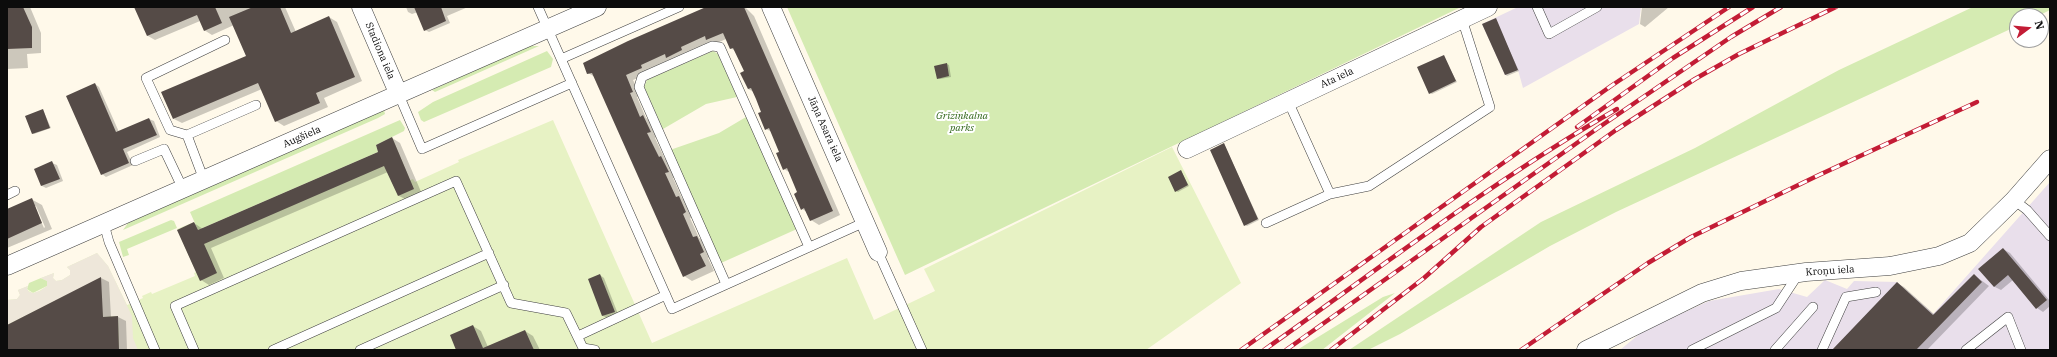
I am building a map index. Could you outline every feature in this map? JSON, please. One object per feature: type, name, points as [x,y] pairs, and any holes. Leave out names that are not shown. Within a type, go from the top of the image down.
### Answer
[{"type":"street","name":"Stadiona iela","points":[[361,7],[399,95]]},
{"type":"street","name":"Augšiela","points":[[7,266],[597,7]]},
{"type":"street","name":"Jāņa Asara iela","points":[[771,7],[878,252]]},
{"type":"street","name":"Ata iela","points":[[1187,149],[1488,7]]},
{"type":"street","name":"Kroņu iela","points":[[1586,350],[1702,293],[1741,280],[1799,273],[1890,266],[1939,256],[1970,243],[2014,200],[2050,159]]},
{"type":"lane","points":[[538,7],[672,309],[865,222]]},
{"type":"lane","points":[[561,59],[679,7]]},
{"type":"lane","points":[[1538,7],[1549,34],[1597,7]]},
{"type":"lane","points":[[1266,223],[1330,194],[1368,186],[1490,107],[1462,19]]},
{"type":"lane","points":[[225,40],[146,78],[170,130],[187,135],[256,105]]},
{"type":"lane","points":[[726,284],[639,87],[642,76],[712,46],[720,47],[809,247]]},
{"type":"lane","points":[[399,95],[422,149],[572,83]]},
{"type":"lane","points":[[1288,101],[1330,194]]},
{"type":"lane","points":[[187,135],[204,180]]},
{"type":"lane","points":[[135,161],[164,149],[183,189]]},
{"type":"lane","points":[[194,350],[175,306],[456,181],[511,303],[566,314],[583,349],[595,350]]},
{"type":"lane","points":[[2014,200],[2027,210],[2050,236]]},
{"type":"lane","points":[[104,224],[109,242],[155,350]]},
{"type":"lane","points":[[878,252],[922,350]]},
{"type":"lane","points":[[274,350],[489,253]]},
{"type":"lane","points":[[1692,350],[1776,308],[1799,273]]},
{"type":"lane","points":[[360,350],[504,285]]},
{"type":"lane","points":[[1822,350],[1846,297],[1876,292]]},
{"type":"lane","points":[[578,336],[666,295]]},
{"type":"lane","points":[[1775,350],[1813,307]]},
{"type":"lane","points":[[1966,350],[2008,317],[2021,350]]},
{"type":"shaded area","points":[[1518,7],[1641,7],[1639,24],[1523,88],[1518,70],[1505,75],[1482,24]]},
{"type":"shaded area","points":[[2050,182],[2050,350],[1620,350],[1643,331],[1709,301],[1779,289],[1807,297],[1825,280],[1847,289],[1854,281],[1897,282],[1933,314]]},
{"type":"shaded area","points":[[97,253],[108,266],[132,316],[133,338],[138,350],[119,350],[118,316],[103,317],[103,313],[63,297],[7,325],[7,300],[17,299],[20,295],[18,290],[28,286],[27,289],[29,292],[33,293],[40,291],[47,286],[47,281],[41,278],[54,273],[53,278],[56,281],[62,280],[70,275],[70,270],[67,267]]},
{"type":"green space","name":"Grīziņkalna parks","points":[[787,7],[1461,7],[905,275]]},
{"type":"green space","points":[[1973,7],[2050,7],[2049,10],[2049,8],[2009,8],[2009,30],[1616,212],[1550,246],[1400,334],[1368,350],[1349,350],[1541,222],[1695,148],[1839,70]]},
{"type":"green space","points":[[528,46],[539,46],[435,92],[432,90]]},
{"type":"green space","points":[[547,51],[553,59],[551,67],[424,122],[421,120],[418,112],[433,102]]},
{"type":"green space","points":[[713,51],[718,54],[737,97],[706,104],[663,129],[644,87],[647,80]]},
{"type":"green space","points":[[384,110],[385,114],[378,118],[123,230],[128,223]]},
{"type":"green space","points":[[746,117],[797,229],[721,263],[670,150],[719,133]]},
{"type":"green space","points":[[400,120],[405,128],[404,131],[376,145],[378,152],[198,230],[190,212]]},
{"type":"green space","points":[[553,120],[652,343],[847,258],[874,320],[935,291],[924,269],[1172,147],[1241,283],[1146,350],[7,350],[7,300],[17,299],[20,295],[18,290],[28,286],[27,289],[29,291],[34,293],[40,291],[47,286],[47,281],[41,278],[54,273],[53,278],[56,281],[62,280],[70,275],[70,270],[67,267],[97,253],[108,266],[127,305],[143,298],[142,296],[151,292],[152,294],[195,276],[194,273],[196,272],[177,229],[194,222],[198,230],[378,152],[376,145],[392,137],[410,180],[413,179],[415,182],[459,162],[458,160]]},
{"type":"green space","points":[[171,220],[174,221],[177,228],[127,249],[129,255],[123,257],[119,242]]},
{"type":"green space","points":[[41,278],[48,281],[47,286],[33,293],[27,289],[29,283]]},
{"type":"green space","points":[[1395,293],[1322,350],[1297,350],[1383,297]]},
{"type":"building","points":[[7,7],[23,7],[32,27],[32,48],[7,49]]},
{"type":"building","points":[[134,7],[215,7],[222,23],[204,31],[197,15],[147,36]]},
{"type":"building","points":[[253,7],[280,7],[291,33],[329,16],[355,77],[316,93],[320,103],[275,122],[258,83],[173,119],[161,92],[246,56],[229,17]]},
{"type":"building","points":[[414,7],[441,7],[446,21],[424,31]]},
{"type":"building","points":[[706,7],[744,7],[833,211],[810,221],[804,208],[801,210],[794,194],[797,192],[787,168],[783,170],[776,153],[779,152],[769,128],[765,130],[758,113],[761,112],[756,99],[751,88],[748,89],[740,73],[744,71],[733,48],[730,49],[723,33],[706,40],[705,36],[681,47],[682,50],[666,58],[665,54],[641,65],[642,68],[626,75],[633,92],[630,93],[640,117],[643,115],[651,132],[647,133],[659,157],[661,156],[669,172],[665,173],[676,197],[679,196],[686,212],[683,214],[693,237],[697,236],[704,252],[700,254],[706,266],[683,277],[592,73],[587,74],[583,63],[628,41]]},
{"type":"building","points":[[1496,18],[1518,70],[1505,75],[1482,24]]},
{"type":"building","points":[[1444,55],[1456,81],[1429,94],[1417,67]]},
{"type":"building","points":[[947,63],[949,76],[937,79],[934,66]]},
{"type":"building","points":[[95,83],[116,132],[149,118],[157,135],[123,149],[129,163],[101,175],[66,96]]},
{"type":"building","points":[[43,109],[50,128],[32,134],[25,116]]},
{"type":"building","points":[[392,137],[414,189],[398,196],[384,166],[204,244],[217,273],[200,281],[177,230],[194,222],[198,230],[378,152],[376,145]]},
{"type":"building","points":[[1224,143],[1258,219],[1244,226],[1210,150]]},
{"type":"building","points":[[52,161],[60,179],[41,186],[34,169]]},
{"type":"building","points":[[1181,170],[1188,185],[1175,192],[1168,177]]},
{"type":"building","points":[[32,198],[42,223],[7,239],[7,209]]},
{"type":"building","points":[[2003,248],[2047,300],[2036,309],[2008,275],[1994,287],[1978,269]]},
{"type":"building","points":[[600,274],[615,312],[602,316],[588,279]]},
{"type":"building","points":[[1974,274],[1982,282],[1916,350],[1832,350],[1897,282],[1933,315]]},
{"type":"building","points":[[101,277],[103,317],[118,316],[119,350],[7,350],[7,325]]},
{"type":"building","points":[[473,325],[483,348],[525,330],[534,350],[456,350],[450,335]]},
{"type":"railway","points":[[1241,350],[1611,86],[1729,7]]},
{"type":"railway","points":[[1577,127],[1673,58],[1753,7]]},
{"type":"railway","points":[[1286,350],[1598,128],[1731,37],[1781,7]]},
{"type":"railway","points":[[1331,350],[1424,278],[1481,227],[1616,130],[1695,79],[1739,54],[1836,7]]},
{"type":"railway","points":[[1521,350],[1648,263],[1691,237],[1819,175],[1977,102]]},
{"type":"railway","points":[[1264,350],[1438,225],[1526,165],[1617,109]]}]
